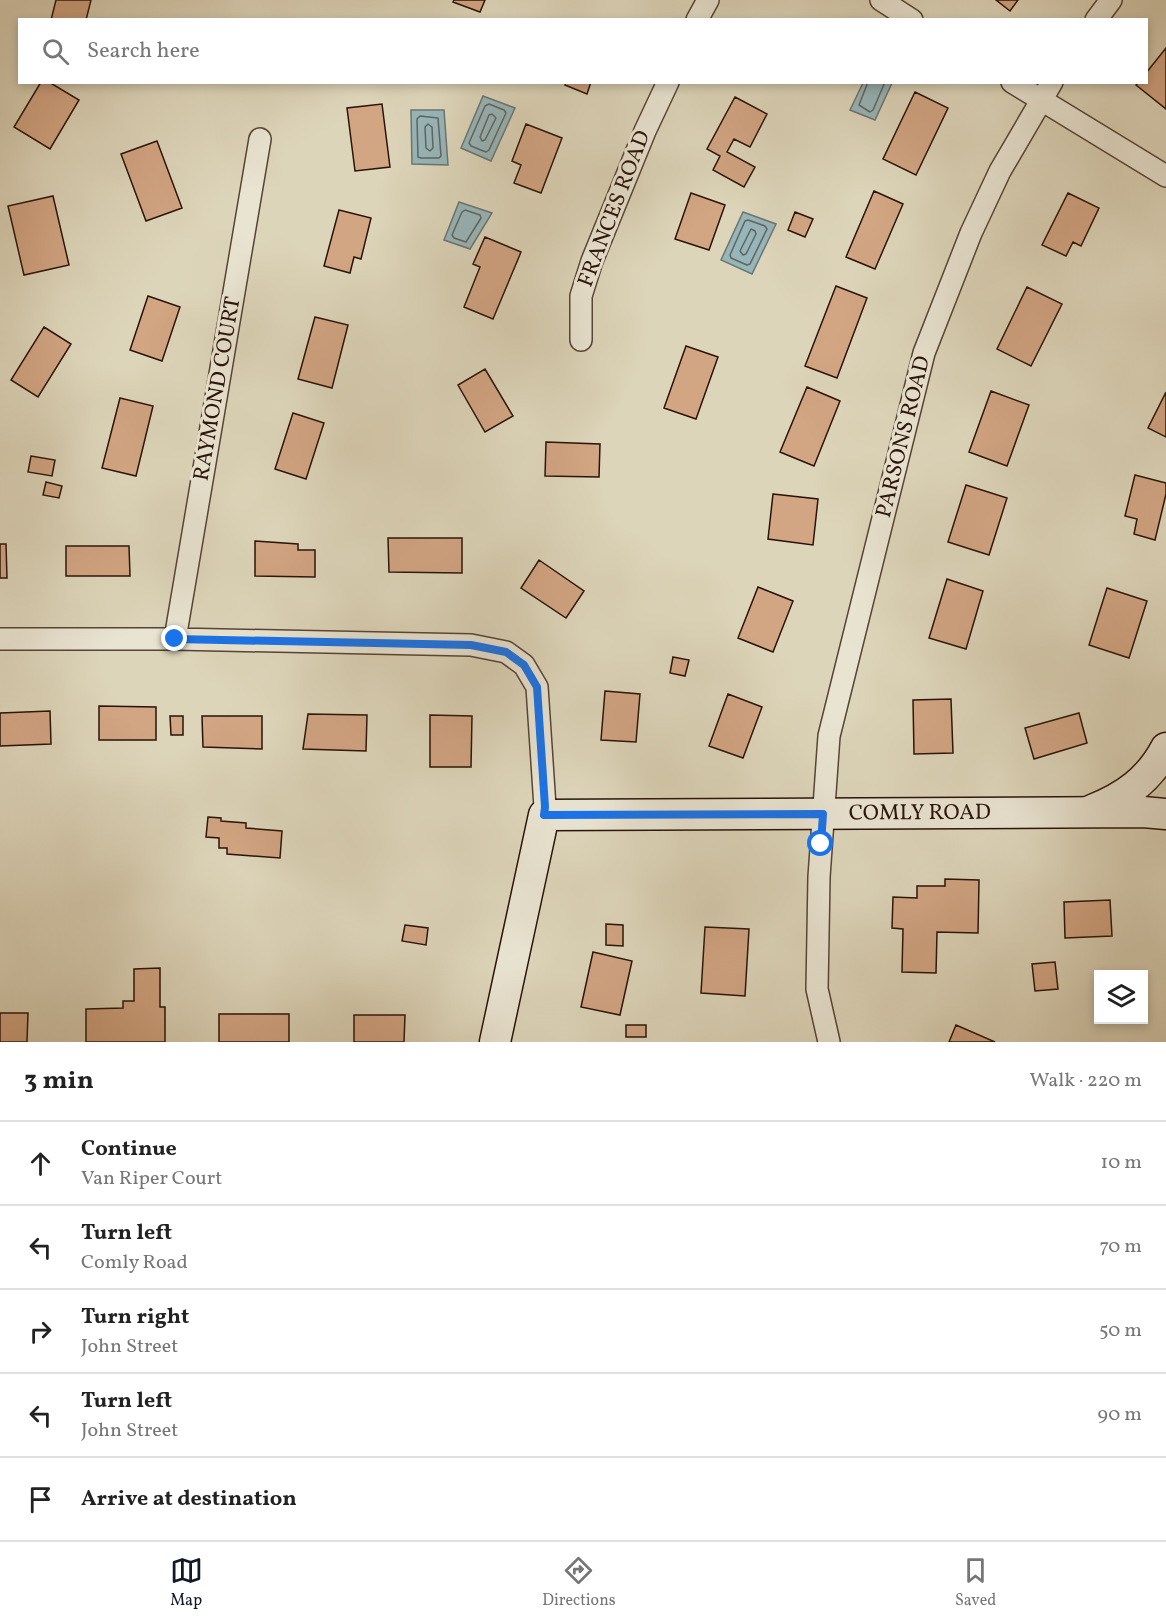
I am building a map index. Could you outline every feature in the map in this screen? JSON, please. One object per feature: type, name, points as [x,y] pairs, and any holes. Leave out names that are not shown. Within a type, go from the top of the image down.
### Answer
[{"type":"main road","points":[[1084,813],[1116,801],[1131,790],[1154,766],[1166,748]]},
{"type":"main road","name":"COMLY ROAD","points":[[544,815],[1166,814]]},
{"type":"main road","points":[[495,1042],[544,815]]},
{"type":"street","points":[[698,18],[708,0]]},
{"type":"street","points":[[881,0],[909,18]]},
{"type":"street","points":[[1098,18],[1112,0]]},
{"type":"street","name":"FRANCES ROAD","points":[[581,340],[581,296],[592,261],[645,131],[667,84]]},
{"type":"street","points":[[1015,84],[1166,176]]},
{"type":"street","name":"PARSONS ROAD","points":[[829,1042],[817,989],[819,877],[829,736],[924,353],[970,233],[1000,171],[1051,84]]},
{"type":"street","name":"RAYMOND COURT","points":[[175,639],[260,139]]},
{"type":"street","points":[[0,639],[175,639],[471,645],[506,652],[524,665],[537,687],[544,815]]},
{"type":"water","points":[[863,84],[892,84],[875,120],[850,110]]},
{"type":"water","points":[[483,96],[515,108],[491,161],[461,148]]},
{"type":"water","points":[[411,110],[444,110],[448,165],[412,164]]},
{"type":"water","points":[[459,202],[492,213],[470,249],[444,240]]},
{"type":"water","points":[[743,212],[776,224],[752,274],[721,260]]},
{"type":"building","points":[[56,0],[91,0],[86,18],[52,18]]},
{"type":"building","points":[[454,0],[485,0],[480,12],[453,2]]},
{"type":"building","points":[[996,0],[1018,0],[1010,11]]},
{"type":"building","points":[[1166,48],[1166,109],[1136,85],[1148,84],[1148,70]]},
{"type":"building","points":[[40,84],[52,84],[79,100],[50,149],[14,127]]},
{"type":"building","points":[[565,84],[590,84],[587,94]]},
{"type":"building","points":[[915,92],[948,108],[916,175],[883,159]]},
{"type":"building","points":[[735,97],[767,114],[750,147],[734,139],[727,152],[755,167],[744,187],[713,170],[720,156],[707,149]]},
{"type":"building","points":[[382,104],[390,167],[355,171],[347,108]]},
{"type":"building","points":[[526,124],[562,138],[541,193],[514,183],[521,165],[512,161]]},
{"type":"building","points":[[157,141],[182,208],[146,221],[121,154]]},
{"type":"building","points":[[874,191],[903,204],[875,269],[846,257]]},
{"type":"building","points":[[691,193],[725,205],[709,250],[675,239]]},
{"type":"building","points":[[1068,193],[1099,208],[1081,246],[1073,242],[1066,256],[1042,245]]},
{"type":"building","points":[[53,196],[69,265],[24,275],[8,206]]},
{"type":"building","points":[[339,210],[371,218],[361,259],[354,257],[350,273],[324,266]]},
{"type":"building","points":[[795,212],[813,219],[805,237],[788,230]]},
{"type":"building","points":[[485,237],[521,252],[493,319],[464,307],[480,267],[473,264]]},
{"type":"building","points":[[836,286],[867,298],[837,378],[805,366]]},
{"type":"building","points":[[1027,287],[1062,304],[1031,366],[997,349]]},
{"type":"building","points":[[148,296],[180,307],[162,361],[130,350]]},
{"type":"building","points":[[315,317],[348,325],[332,388],[298,379]]},
{"type":"building","points":[[44,327],[71,344],[38,397],[11,380]]},
{"type":"building","points":[[686,346],[718,357],[696,419],[664,408]]},
{"type":"building","points":[[485,369],[513,416],[485,432],[458,385]]},
{"type":"building","points":[[807,387],[840,401],[814,466],[780,452]]},
{"type":"building","points":[[991,391],[1029,405],[1007,466],[969,452]]},
{"type":"building","points":[[1166,392],[1166,437],[1148,428]]},
{"type":"building","points":[[120,398],[153,406],[136,476],[102,468]]},
{"type":"building","points":[[293,413],[324,423],[306,479],[275,469]]},
{"type":"building","points":[[546,442],[600,444],[599,477],[545,476]]},
{"type":"building","points":[[31,456],[55,460],[52,476],[28,472]]},
{"type":"building","points":[[1135,475],[1166,483],[1166,494],[1155,540],[1134,534],[1137,519],[1125,516]]},
{"type":"building","points":[[46,482],[62,486],[59,498],[43,495]]},
{"type":"building","points":[[966,485],[1007,498],[989,555],[948,542]]},
{"type":"building","points":[[773,494],[818,499],[813,545],[768,539]]},
{"type":"building","points":[[388,538],[462,538],[462,573],[389,572]]},
{"type":"building","points":[[255,541],[298,544],[298,550],[315,550],[315,577],[255,576]]},
{"type":"building","points":[[0,544],[6,544],[7,578],[0,578]]},
{"type":"building","points":[[66,546],[129,546],[130,576],[66,576]]},
{"type":"building","points":[[539,560],[584,591],[566,618],[521,588]]},
{"type":"building","points":[[947,579],[983,591],[966,649],[929,638]]},
{"type":"building","points":[[758,587],[793,601],[773,652],[738,638]]},
{"type":"building","points":[[1107,588],[1147,601],[1129,658],[1089,645]]},
{"type":"building","points":[[673,657],[689,660],[685,676],[670,673]]},
{"type":"building","points":[[605,691],[640,694],[636,742],[601,740]]},
{"type":"building","points":[[728,694],[762,707],[743,758],[709,746]]},
{"type":"building","points":[[951,699],[953,753],[914,754],[913,700]]},
{"type":"building","points":[[99,706],[156,707],[156,740],[99,740]]},
{"type":"building","points":[[50,711],[51,744],[0,746],[0,713]]},
{"type":"building","points":[[1079,713],[1087,743],[1034,759],[1025,728]]},
{"type":"building","points":[[308,714],[367,715],[366,751],[303,749]]},
{"type":"building","points":[[430,715],[472,716],[471,767],[430,767]]},
{"type":"building","points":[[170,716],[183,716],[183,735],[171,735]]},
{"type":"building","points":[[202,716],[262,716],[262,749],[203,747]]},
{"type":"building","points":[[208,817],[221,818],[221,821],[246,823],[246,828],[282,831],[280,858],[227,854],[227,848],[219,848],[219,838],[206,837]]},
{"type":"building","points":[[945,879],[979,880],[978,933],[937,932],[936,973],[902,972],[903,929],[892,928],[893,897],[917,898],[917,886],[945,886]]},
{"type":"building","points":[[1110,900],[1112,936],[1065,938],[1064,902]]},
{"type":"building","points":[[606,924],[623,925],[623,946],[606,945]]},
{"type":"building","points":[[405,925],[428,928],[426,945],[402,941]]},
{"type":"building","points":[[705,927],[749,929],[745,996],[701,993]]},
{"type":"building","points":[[593,952],[632,961],[620,1015],[581,1007]]},
{"type":"building","points":[[1055,962],[1058,989],[1035,991],[1032,964]]},
{"type":"building","points":[[160,968],[160,1007],[165,1007],[165,1042],[86,1042],[86,1009],[123,1008],[123,1001],[134,1001],[134,969]]},
{"type":"building","points":[[0,1013],[28,1013],[27,1042],[0,1042]]},
{"type":"building","points":[[219,1014],[289,1014],[289,1042],[219,1042]]},
{"type":"building","points":[[354,1015],[405,1015],[404,1042],[354,1042]]},
{"type":"building","points":[[626,1025],[646,1025],[646,1037],[626,1037]]},
{"type":"building","points":[[956,1025],[995,1042],[949,1042]]},
{"type":"route","points":[[175,639],[471,645],[506,652],[524,665],[537,687],[544,815],[823,814],[821,844]]}]
